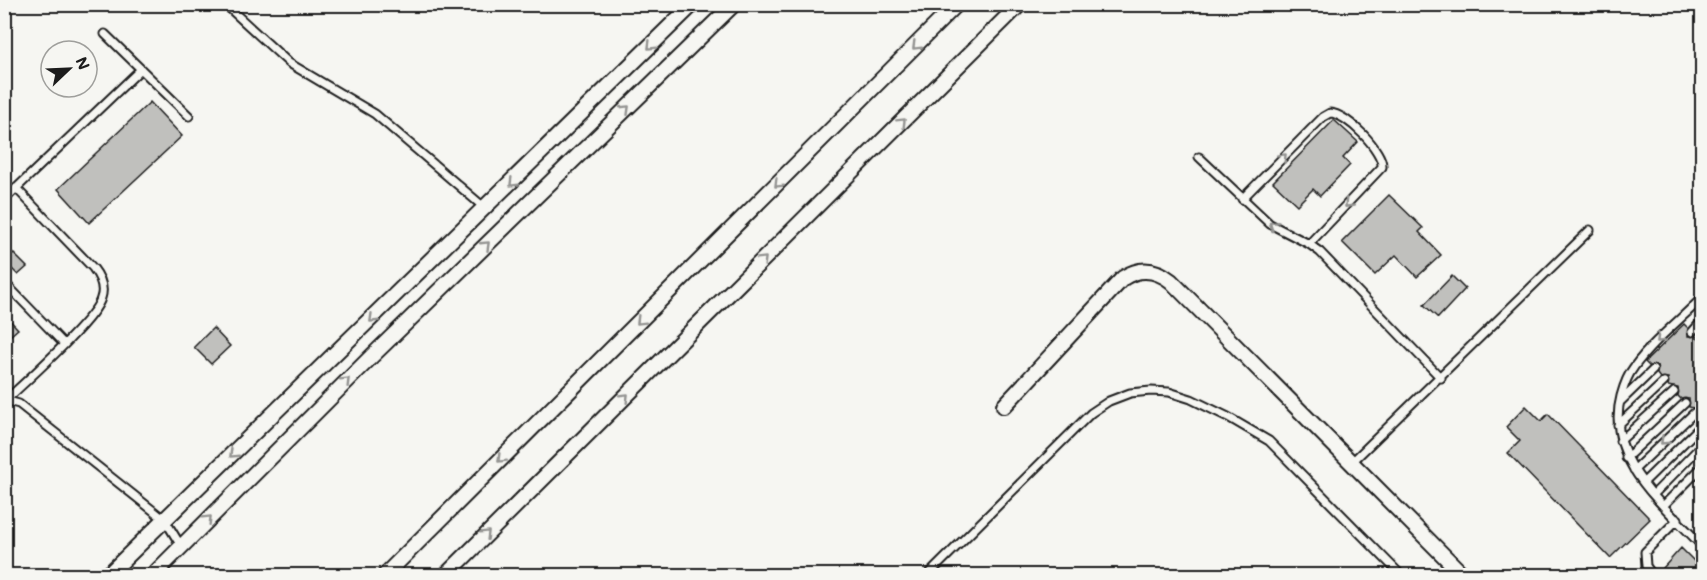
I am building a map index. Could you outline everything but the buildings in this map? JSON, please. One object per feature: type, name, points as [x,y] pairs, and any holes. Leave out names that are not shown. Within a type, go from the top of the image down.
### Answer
[{"type":"street","points":[[107,576],[486,209],[693,4]]},
{"type":"street","points":[[384,576],[957,4]]},
{"type":"street","points":[[445,576],[1020,4]]},
{"type":"street","points":[[152,576],[372,356],[729,6]]},
{"type":"street","points":[[1004,406],[1123,278],[1136,272],[1150,271],[1171,281],[1464,576]]},
{"type":"lane","points":[[227,6],[289,63],[375,114],[486,209]]},
{"type":"lane","points":[[105,34],[189,116]]},
{"type":"lane","points":[[4,200],[141,69]]},
{"type":"lane","points":[[1242,199],[1323,117],[1330,113],[1343,116],[1378,151],[1382,159],[1382,167],[1309,243]]},
{"type":"lane","points":[[1199,157],[1270,224],[1309,243],[1441,378]]},
{"type":"lane","points":[[5,400],[64,344],[99,305],[102,286],[93,268],[16,188]]},
{"type":"lane","points":[[1352,463],[1590,230]]},
{"type":"lane","points":[[4,282],[64,344]]},
{"type":"lane","points":[[1702,298],[1633,367],[1619,404],[1618,425],[1620,441],[1626,458],[1634,470],[1702,546]]},
{"type":"lane","points":[[1692,332],[1702,321]]},
{"type":"lane","points":[[1619,404],[1653,370]]},
{"type":"lane","points":[[1618,425],[1664,382]]},
{"type":"lane","points":[[927,576],[1091,413],[1120,397],[1151,391],[1169,392],[1191,399],[1269,441],[1402,576]]},
{"type":"lane","points":[[1620,441],[1674,392]]},
{"type":"lane","points":[[5,400],[19,404],[165,520],[181,546]]},
{"type":"lane","points":[[1626,458],[1685,403]]},
{"type":"lane","points":[[1634,470],[1694,412]]},
{"type":"lane","points":[[1644,482],[1702,425]]},
{"type":"lane","points":[[1654,494],[1702,446]]},
{"type":"lane","points":[[1664,505],[1702,467]]},
{"type":"lane","points":[[1653,576],[1646,566],[1645,552],[1678,519]]}]
